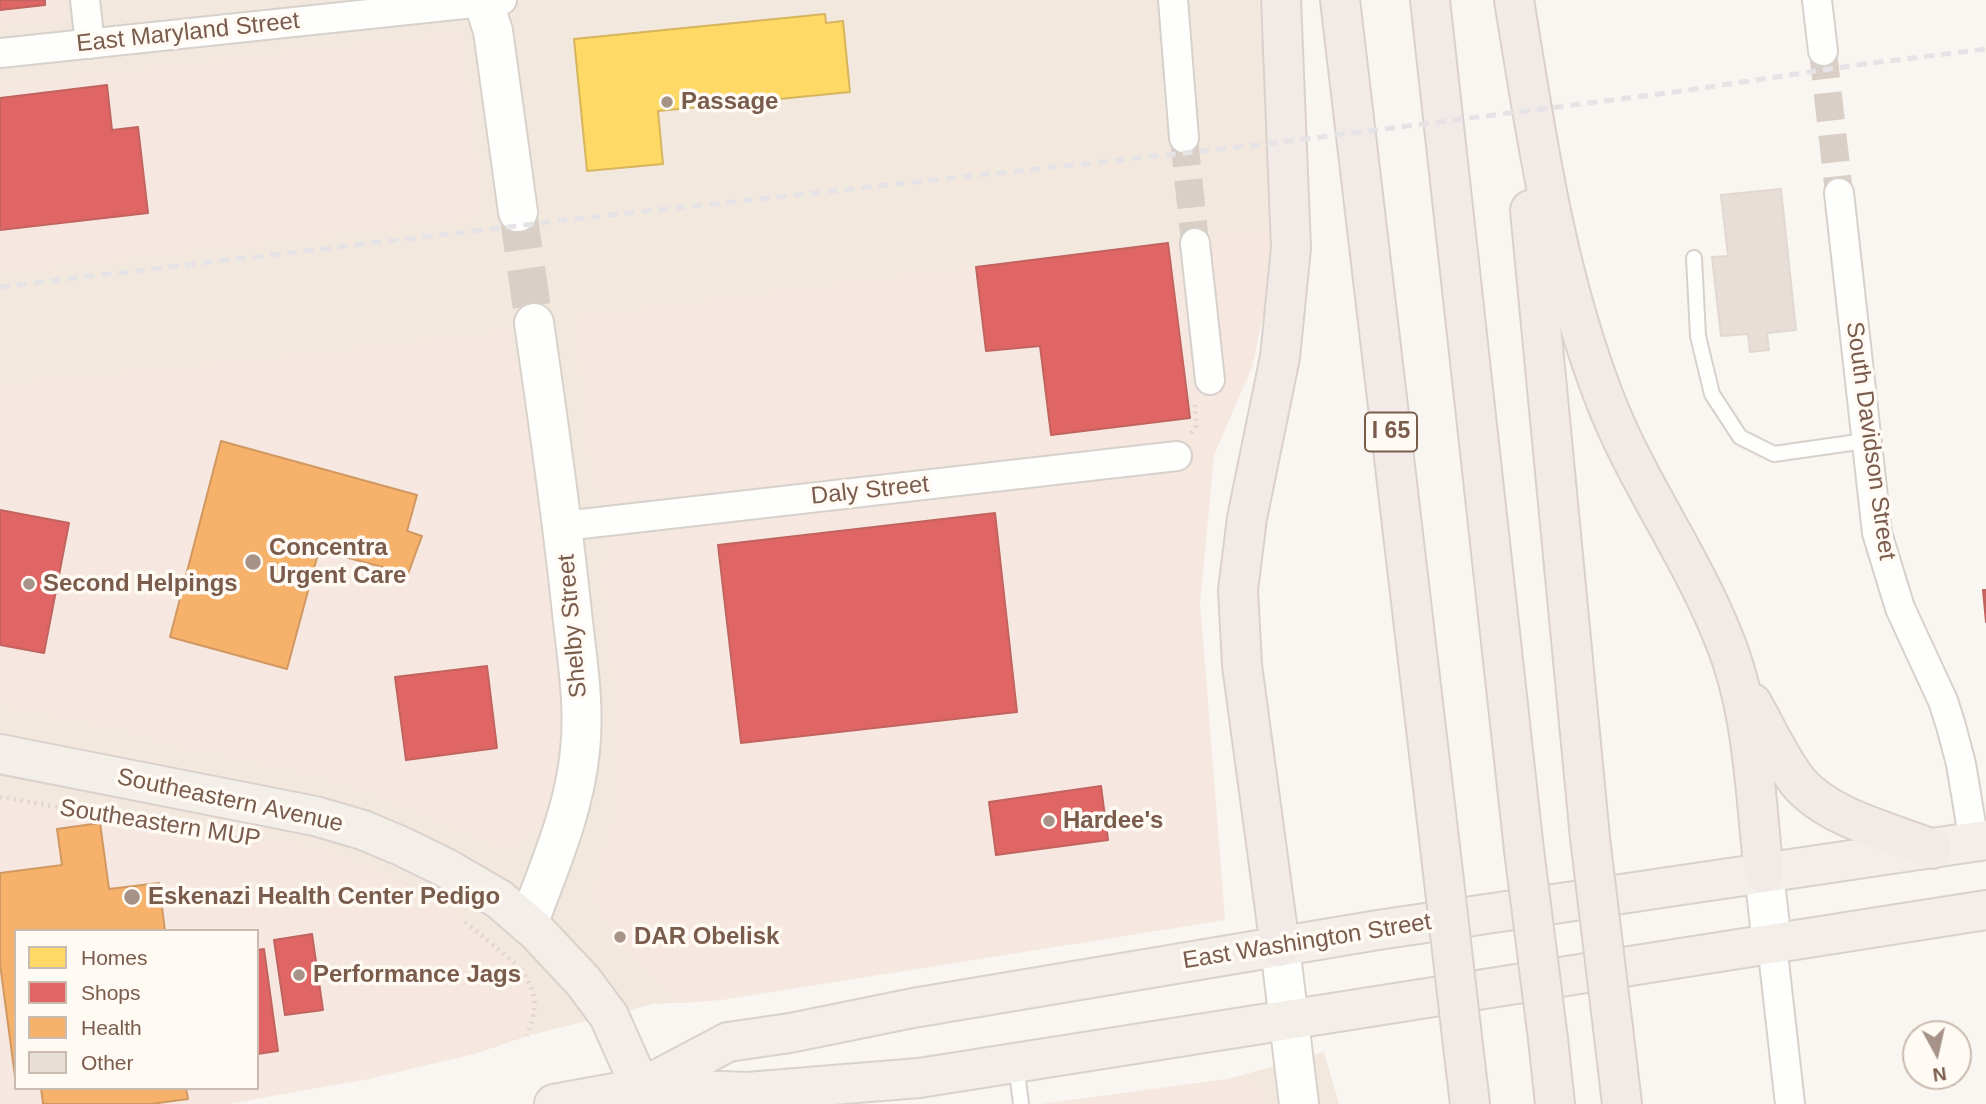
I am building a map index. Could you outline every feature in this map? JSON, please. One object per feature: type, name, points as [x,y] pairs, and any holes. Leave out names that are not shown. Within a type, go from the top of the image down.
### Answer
[{"type":"highway","points":[[1280,947],[1242,665],[1238,590],[1247,518],[1280,357],[1291,248],[1281,0]]},
{"type":"highway","name":"I 65","points":[[1340,0],[1470,1104]]},
{"type":"highway","points":[[1430,0],[1524,850],[1555,1104]]},
{"type":"highway","points":[[1512,0],[1547,195],[1588,350],[1604,397],[1625,444],[1697,577],[1725,640],[1739,680],[1750,748],[1764,873]]},
{"type":"highway","points":[[1512,0],[1590,838],[1622,1104]]},
{"type":"highway","points":[[1739,680],[1791,772],[1813,797],[1844,816],[1932,849]]},
{"type":"main road","points":[[489,1],[518,212]]},
{"type":"main road","name":"Shelby Street","points":[[528,924],[563,831],[580,751],[580,681],[564,526],[534,323]]},
{"type":"main road","name":"Southeastern Avenue","points":[[0,754],[337,821],[444,867],[499,899],[528,924],[583,982],[609,1016],[644,1096]]},
{"type":"main road","name":"East Washington Street","points":[[644,1096],[728,1042],[790,1033],[972,997],[1280,947],[1980,841]]},
{"type":"main road","points":[[1764,873],[1772,944]]},
{"type":"main road","name":"East Washington Street","points":[[554,1104],[888,1081],[1986,910]]},
{"type":"main road","points":[[1280,947],[1299,1104]]},
{"type":"street","points":[[85,0],[90,44]]},
{"type":"street","points":[[1172,0],[1184,138]]},
{"type":"street","points":[[1817,0],[1823,51]]},
{"type":"street","name":"East Maryland Street","points":[[0,52],[489,1]]},
{"type":"street","name":"South Davidson Street","points":[[1839,193],[1877,533],[1900,608],[1943,701],[1980,841]]},
{"type":"street","points":[[1195,243],[1210,380]]},
{"type":"street","name":"Daly Street","points":[[564,526],[1177,456]]},
{"type":"street","points":[[1772,944],[1790,1104]]},
{"type":"lane","points":[[1694,258],[1699,337],[1712,394],[1740,437],[1774,454],[1865,441]]},
{"type":"lane","points":[[1016,1062],[1021,1104]]},
{"type":"path","points":[[1177,456],[1175,437],[1191,434],[1196,426],[1193,380],[1210,380]]},
{"type":"path","name":"Southeastern MUP","points":[[0,797],[249,842],[269,842]]},
{"type":"path","points":[[463,920],[521,968],[534,990],[535,1014],[527,1036]]},
{"type":"shaded area","points":[[0,0],[1259,0],[1278,243],[1252,367],[1214,455],[1200,603],[1225,920],[721,1000],[653,1004],[527,1036],[474,1054],[221,1104],[0,1104]]},
{"type":"shaded area","points":[[0,0],[65,0],[67,20],[0,27]]},
{"type":"shaded area","points":[[461,33],[482,217],[0,273],[0,86]]},
{"type":"shaded area","points":[[1277,229],[1278,243],[1252,367],[1214,455],[1200,603],[1225,920],[710,1001],[682,1003],[653,979],[604,917],[595,900],[601,860],[617,814],[614,753],[617,708],[603,574],[607,557],[603,498],[592,482],[576,318]]},
{"type":"shaded area","points":[[510,331],[543,499],[561,643],[564,758],[550,809],[530,837],[516,848],[490,843],[390,800],[320,777],[232,756],[167,745],[122,729],[0,705],[0,385],[270,359]]},
{"type":"shaded area","points":[[0,797],[249,842],[279,842],[321,849],[370,868],[444,904],[521,968],[534,991],[535,1014],[527,1036],[474,1054],[368,1079],[228,1104],[0,1104]]},
{"type":"shaded area","points":[[1324,1052],[1339,1104],[1042,1104],[1228,1079]]},
{"type":"shaded area","points":[[1228,1079],[1260,1087],[1268,1104],[1042,1104]]},
{"type":"building: Homes","name":"Passage","points":[[825,14],[826,23],[843,21],[850,92],[658,111],[663,164],[587,171],[574,39]]},
{"type":"building: Shops","points":[[0,0],[45,0],[45,5],[0,10]]},
{"type":"building: Shops","points":[[107,85],[112,130],[138,127],[148,213],[0,230],[0,98]]},
{"type":"building: Shops","points":[[1168,243],[1190,418],[1051,435],[1040,346],[986,351],[976,267]]},
{"type":"building: Shops","name":"Second Helpings","points":[[0,510],[69,523],[44,653],[0,645]]},
{"type":"building: Shops","points":[[995,513],[1017,712],[741,743],[718,545]]},
{"type":"building: Shops","points":[[1983,590],[1986,590],[1986,622]]},
{"type":"building: Shops","points":[[487,666],[497,748],[406,760],[395,677]]},
{"type":"building: Shops","name":"Hardee's","points":[[1101,786],[1108,840],[996,855],[989,802]]},
{"type":"building: Shops","name":"Performance Jags","points":[[312,934],[323,1010],[285,1015],[274,940]]},
{"type":"building: Shops","points":[[264,949],[278,1051],[259,1054],[259,950]]},
{"type":"building: Health","name":"Concentra Urgent Care","points":[[221,441],[417,495],[407,531],[422,536],[408,574],[319,550],[287,669],[170,637]]},
{"type":"building: Health","points":[[100,823],[109,889],[159,883],[165,929],[14,929],[14,1069],[0,964],[0,873],[62,865],[57,829]]},
{"type":"building: Health","points":[[41,1090],[186,1090],[188,1099],[151,1104],[43,1104]]},
{"type":"building: Other","points":[[1781,189],[1796,330],[1767,333],[1769,350],[1750,352],[1748,334],[1721,336],[1712,257],[1728,256],[1721,195]]},
{"type":"tunnel","points":[[1823,51],[1839,193]]},
{"type":"tunnel","points":[[1184,138],[1195,243]]},
{"type":"tunnel","points":[[518,212],[534,323]]},
{"type":"railway","points":[[0,287],[592,217],[1258,145],[1986,49]]},
{"type":"place","name":"Passage","points":[[667,102]]},
{"type":"place","name":"Concentra Urgent Care","points":[[253,562]]},
{"type":"place","name":"Second Helpings","points":[[29,584]]},
{"type":"place","name":"Hardee's","points":[[1049,821]]},
{"type":"place","name":"Eskenazi Health Center Pedigo","points":[[132,897]]},
{"type":"place","name":"DAR Obelisk","points":[[620,937]]},
{"type":"place","name":"Performance Jags","points":[[299,975]]}]
